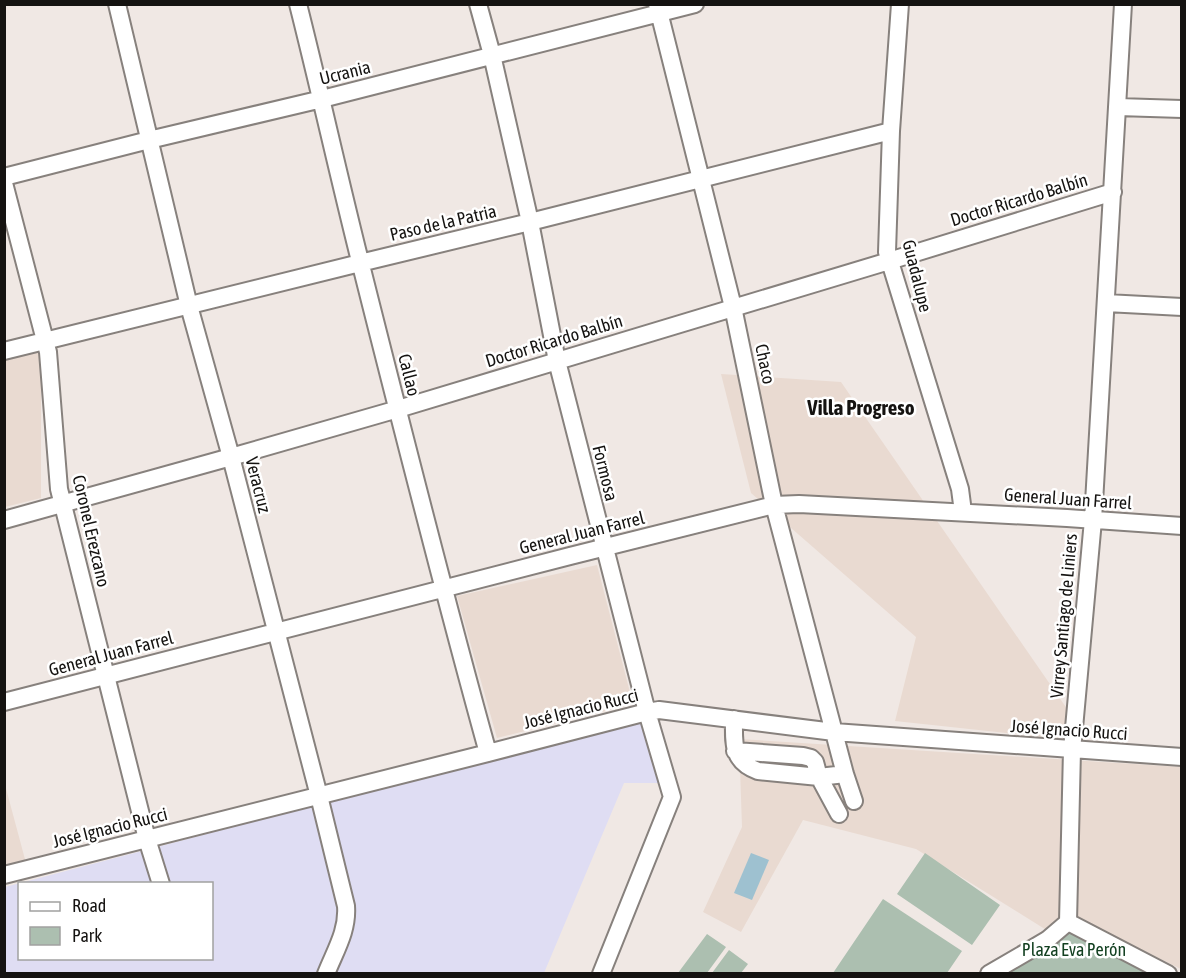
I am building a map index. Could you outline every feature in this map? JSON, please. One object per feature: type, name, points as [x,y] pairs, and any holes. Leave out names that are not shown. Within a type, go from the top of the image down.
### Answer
[{"type":"street","name":"Veracruz","points":[[117,4],[189,306],[231,458],[346,906],[345,927],[326,974]]},
{"type":"street","name":"Callao","points":[[297,4],[443,590],[488,753]]},
{"type":"street","name":"Formosa","points":[[478,4],[530,222],[557,361],[647,712],[671,790],[671,800],[601,974]]},
{"type":"street","name":"Ucrania","points":[[4,177],[322,99],[658,9],[695,4]]},
{"type":"street","name":"Guadalupe","points":[[900,4],[886,244],[889,261],[960,489],[963,512]]},
{"type":"street","name":"Virrey Santiago de Liniers","points":[[1068,922],[1072,750],[1093,520],[1123,4]]},
{"type":"street","name":"Chaco","points":[[658,9],[733,307],[774,506],[854,801]]},
{"type":"street","points":[[1118,106],[1182,109]]},
{"type":"street","name":"Paso de la Patria","points":[[4,351],[891,131]]},
{"type":"street","name":"Coronel Erezcano","points":[[4,183],[46,340],[62,504],[147,839],[160,882]]},
{"type":"street","name":"Doctor Ricardo Balbín","points":[[4,520],[231,458],[398,409],[1113,192]]},
{"type":"street","points":[[1106,303],[1182,307]]},
{"type":"street","name":"General Juan Farrel","points":[[4,702],[774,506],[800,504],[1182,526]]},
{"type":"street","name":"José Ignacio Rucci","points":[[4,875],[659,710],[834,732],[1182,757]]},
{"type":"street","points":[[734,719],[735,751],[811,758],[815,762],[819,777],[838,814]]},
{"type":"street","points":[[819,777],[845,774]]},
{"type":"street","points":[[989,974],[1047,940],[1068,922],[1157,971]]},
{"type":"shaded area","points":[[41,341],[41,498],[5,507],[4,353]]},
{"type":"shaded area","points":[[721,374],[841,382],[1090,742],[895,721],[916,637],[751,493]]},
{"type":"shaded area","points":[[597,565],[633,704],[497,738],[457,596]]},
{"type":"shaded area","points":[[641,720],[665,783],[624,783],[544,973],[5,974],[5,887],[18,884],[18,960],[213,960],[213,882],[24,882]]},
{"type":"shaded area","points":[[739,739],[1181,767],[1181,969],[1073,917],[1048,931],[916,849],[803,820],[741,932],[703,912],[742,827]]},
{"type":"shaded area","points":[[4,781],[26,863],[4,869]]},
{"type":"shaded area","points":[[751,853],[769,860],[752,900],[734,893]]},
{"type":"green space","points":[[925,853],[1000,905],[972,945],[897,894]]},
{"type":"green space","points":[[883,899],[962,951],[947,973],[833,973]]},
{"type":"green space","name":"Plaza Eva Perón","points":[[1068,922],[1150,974],[989,974]]},
{"type":"green space","points":[[707,934],[726,947],[707,973],[678,973]]},
{"type":"green space","points":[[729,950],[748,964],[741,973],[712,973]]},
{"type":"district","name":"Villa Progreso","points":[[861,408]]}]
